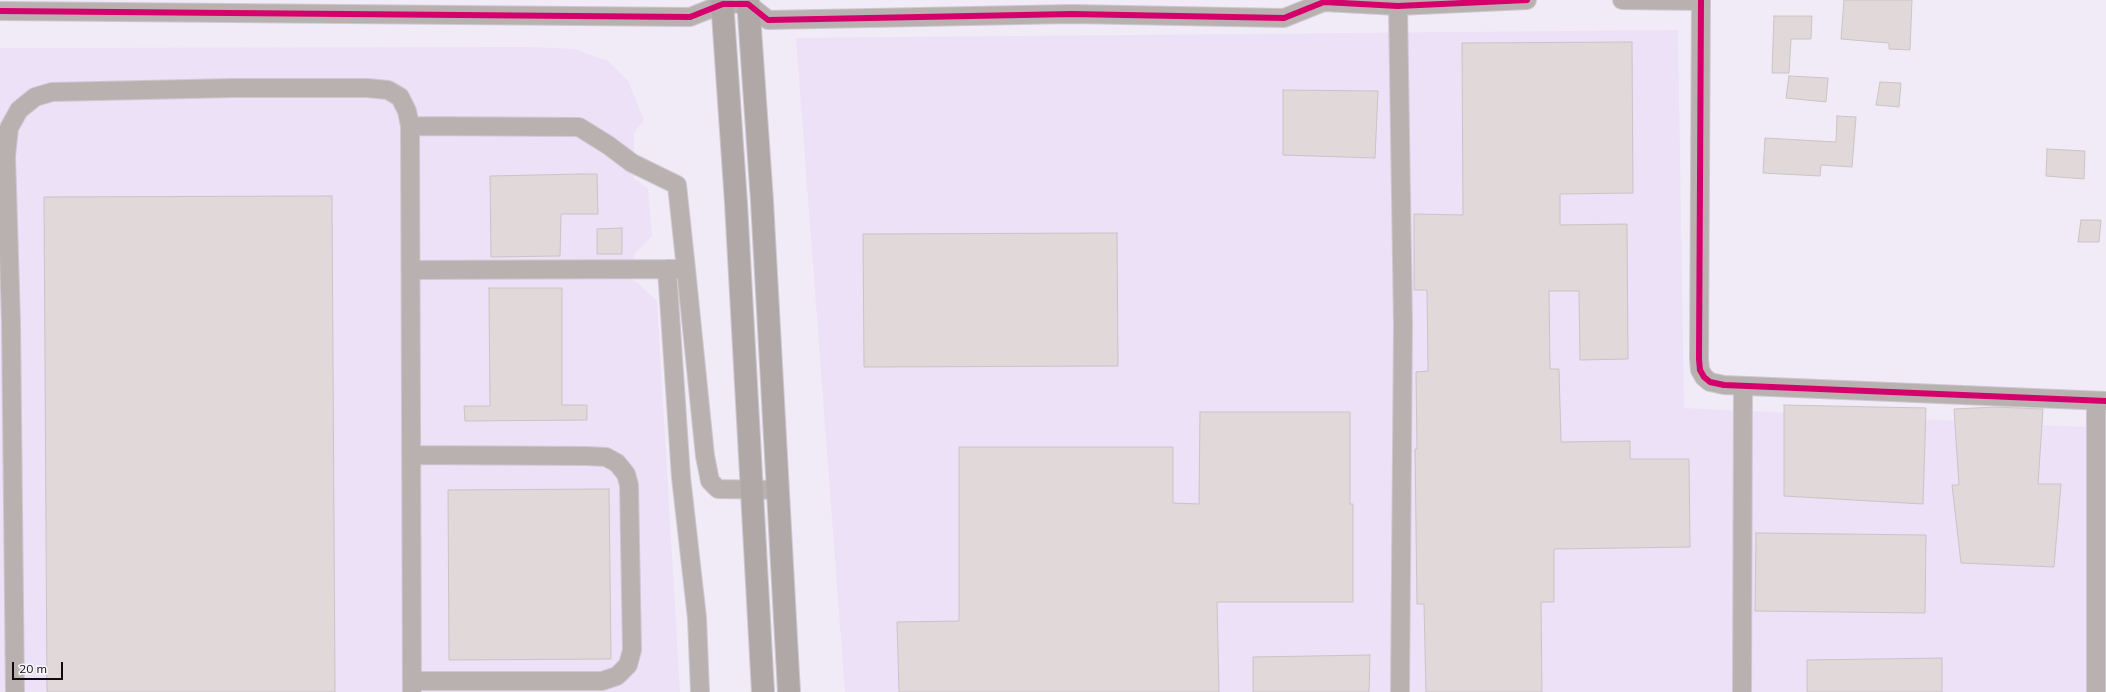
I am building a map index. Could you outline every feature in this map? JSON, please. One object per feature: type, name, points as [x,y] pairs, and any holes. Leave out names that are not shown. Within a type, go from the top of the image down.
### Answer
[{"type":"main road","points":[[723,2],[763,692]]},
{"type":"main road","points":[[748,2],[762,201],[789,692]]},
{"type":"street","points":[[0,11],[233,6],[479,7],[690,17],[723,2],[748,2],[768,20],[1071,7],[1284,18],[1324,1],[1398,6],[1527,0]]},
{"type":"street","points":[[1622,0],[1701,0],[1699,359],[1704,377],[1710,382],[1724,385],[2101,401],[2096,692]]},
{"type":"street","points":[[1398,6],[1403,325],[1400,692]]},
{"type":"street","points":[[15,692],[11,322],[6,156],[9,128],[7,119],[35,97],[52,92],[234,88],[367,88],[388,90],[400,97],[407,111],[410,126],[411,270],[411,455],[412,687],[602,681],[617,676],[628,666],[632,650],[629,485],[626,474],[617,463],[606,457],[586,456],[411,455]]},
{"type":"street","points":[[410,126],[579,127],[608,145],[632,163],[677,185],[705,456],[710,481],[718,490],[778,490]]},
{"type":"street","points":[[667,269],[681,477],[698,618],[700,692]]},
{"type":"street","points":[[411,270],[686,269]]},
{"type":"street","points":[[1742,692],[1743,386]]},
{"type":"shaded area","points":[[1678,30],[1684,408],[2106,428],[2106,692],[845,692],[796,38]]},
{"type":"shaded area","points":[[532,47],[574,49],[608,61],[628,81],[644,120],[634,133],[634,178],[648,189],[652,236],[634,254],[634,280],[657,301],[680,692],[0,692],[0,48]]},
{"type":"building","points":[[1844,0],[1912,0],[1910,50],[1889,49],[1889,43],[1841,39]]},
{"type":"building","points":[[1774,16],[1812,16],[1811,39],[1791,39],[1789,73],[1772,73]]},
{"type":"building","points":[[1632,42],[1633,193],[1560,194],[1560,225],[1627,224],[1628,359],[1580,360],[1579,291],[1549,291],[1550,369],[1559,369],[1561,442],[1630,441],[1630,459],[1689,459],[1690,547],[1554,549],[1554,602],[1541,602],[1542,692],[1426,692],[1424,604],[1417,604],[1415,449],[1417,449],[1416,372],[1428,371],[1427,290],[1414,290],[1414,214],[1463,215],[1462,43]]},
{"type":"building","points":[[1789,76],[1828,78],[1826,102],[1786,98]]},
{"type":"building","points":[[1880,82],[1901,83],[1899,107],[1876,105]]},
{"type":"building","points":[[1283,90],[1378,91],[1375,158],[1283,155]]},
{"type":"building","points":[[1837,116],[1856,117],[1852,167],[1821,165],[1820,176],[1763,173],[1765,138],[1836,142]]},
{"type":"building","points":[[2047,149],[2085,151],[2084,179],[2046,176]]},
{"type":"building","points":[[597,174],[598,214],[561,214],[560,256],[491,257],[490,176]]},
{"type":"building","points":[[332,196],[335,692],[47,692],[44,197]]},
{"type":"building","points":[[2081,220],[2101,220],[2099,242],[2078,242]]},
{"type":"building","points":[[622,228],[622,254],[597,254],[597,229]]},
{"type":"building","points":[[1117,233],[1118,366],[864,367],[863,234]]},
{"type":"building","points":[[489,288],[562,288],[562,405],[587,405],[587,420],[465,421],[464,406],[490,406]]},
{"type":"building","points":[[1784,405],[1926,408],[1923,504],[1784,496]]},
{"type":"building","points":[[1995,407],[2043,409],[2038,484],[2061,484],[2054,567],[1961,563],[1952,485],[1959,485],[1954,409]]},
{"type":"building","points":[[1200,412],[1350,412],[1350,504],[1353,504],[1353,602],[1217,602],[1219,692],[899,692],[897,622],[959,621],[959,447],[1173,447],[1173,503],[1199,504]]},
{"type":"building","points":[[609,489],[611,659],[449,660],[448,490]]},
{"type":"building","points":[[1756,533],[1926,535],[1925,613],[1755,611]]},
{"type":"building","points":[[1370,655],[1369,692],[1253,692],[1253,657]]},
{"type":"building","points":[[1942,658],[1942,692],[1807,692],[1807,660]]},
{"type":"cycle path","points":[[0,11],[690,17],[723,4],[748,4],[768,20],[1072,14],[1284,18],[1324,2],[1398,6],[1527,0]]},
{"type":"cycle path","points":[[1701,0],[1699,359],[1700,370],[1704,377],[1710,382],[1724,385],[2106,401]]}]
